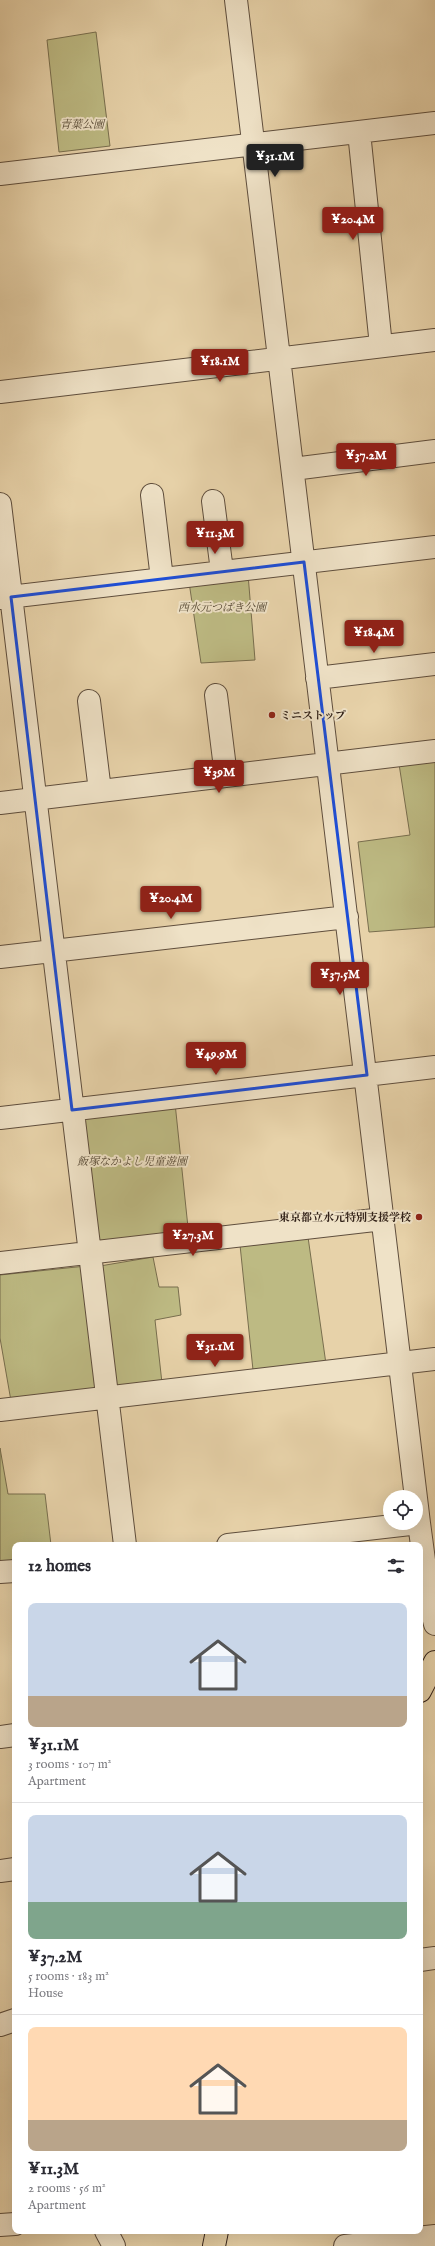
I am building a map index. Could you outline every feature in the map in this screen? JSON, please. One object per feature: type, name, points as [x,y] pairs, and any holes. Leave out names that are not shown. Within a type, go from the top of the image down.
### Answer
[{"type":"main road","points":[[214,2246],[217,2234]]},
{"type":"street","points":[[236,0],[317,678],[367,1075],[415,1490]]},
{"type":"street","points":[[0,174],[435,122]]},
{"type":"street","points":[[359,132],[381,346]]},
{"type":"street","points":[[0,392],[435,340]]},
{"type":"street","points":[[293,469],[435,451]]},
{"type":"street","points":[[152,495],[162,578]]},
{"type":"street","points":[[213,501],[222,572]]},
{"type":"street","points":[[0,504],[5,598],[34,799],[125,1542]]},
{"type":"street","points":[[5,598],[162,578],[435,547]]},
{"type":"street","points":[[317,678],[435,664]]},
{"type":"street","points":[[216,695],[226,776]]},
{"type":"street","points":[[89,701],[100,791]]},
{"type":"street","points":[[0,803],[435,751]]},
{"type":"street","points":[[0,957],[347,917]]},
{"type":"street","points":[[0,1118],[435,1067]]},
{"type":"street","points":[[0,1263],[383,1219]]},
{"type":"street","points":[[0,1410],[435,1359]]},
{"type":"street","points":[[254,1542],[383,1527]]},
{"type":"street","points":[[420,1530],[422,1542]]},
{"type":"street","points":[[423,1553],[430,1605],[435,1624]]},
{"type":"street","points":[[0,1572],[12,1570]]},
{"type":"street","points":[[0,1736],[12,1735]]},
{"type":"street","points":[[0,1871],[12,1869]]},
{"type":"street","points":[[423,1960],[435,1958]]},
{"type":"street","points":[[0,2025],[12,2021]]},
{"type":"street","points":[[0,2225],[12,2224]]},
{"type":"street","points":[[108,2234],[114,2246]]},
{"type":"street","points":[[345,2246],[385,2239],[435,2236]]},
{"type":"highlighted area","points":[[304,562],[367,1075],[72,1110],[11,597]]},
{"type":"green space","name":"青葉公園","points":[[96,32],[110,146],[59,152],[47,40]]},
{"type":"green space","name":"西水元つばき公園","points":[[248,574],[255,660],[201,663],[189,582]]},
{"type":"green space","points":[[435,760],[435,927],[369,932],[358,842],[410,835],[399,764]]},
{"type":"green space","name":"飯塚なかよし児童遊園","points":[[175,1103],[189,1237],[94,1248],[76,1114]]},
{"type":"green space","points":[[308,1237],[326,1364],[253,1370],[240,1245]]},
{"type":"green space","points":[[153,1257],[159,1287],[178,1287],[181,1315],[155,1320],[162,1383],[119,1389],[111,1380],[100,1266]]},
{"type":"green space","points":[[86,1266],[98,1389],[11,1401],[0,1338],[0,1275]]},
{"type":"green space","points":[[0,1448],[8,1494],[45,1494],[51,1542],[12,1542],[12,1563],[0,1564]]},
{"type":"place","name":"ミニストップ","points":[[272,715]]},
{"type":"place","name":"東京都立水元特別支援学校","points":[[419,1217]]}]
